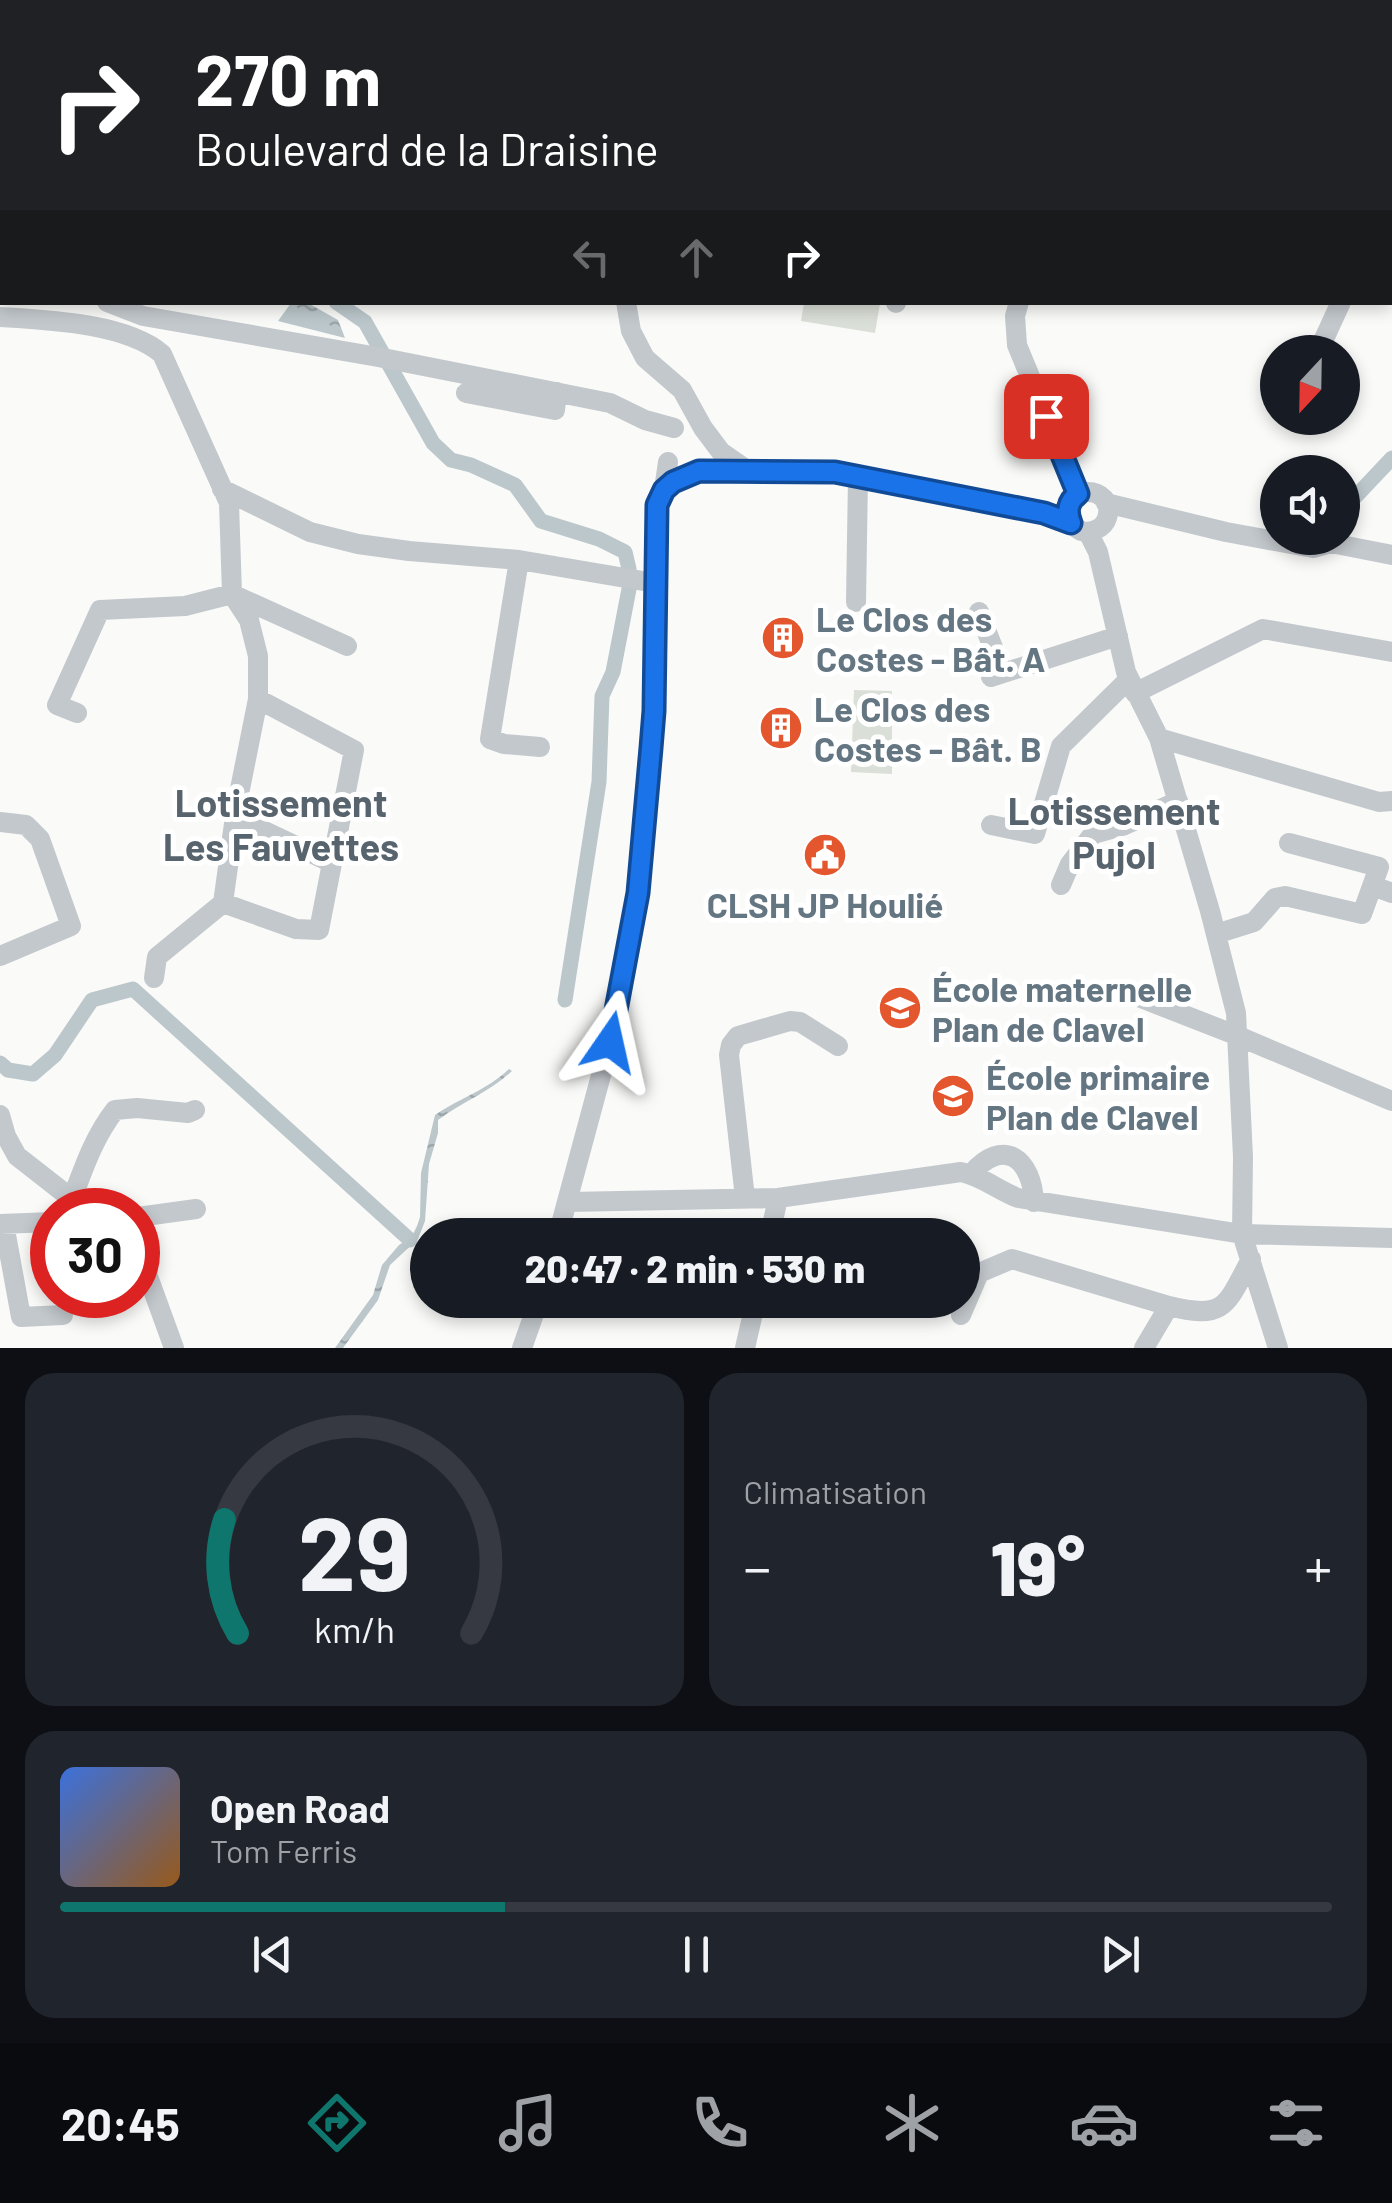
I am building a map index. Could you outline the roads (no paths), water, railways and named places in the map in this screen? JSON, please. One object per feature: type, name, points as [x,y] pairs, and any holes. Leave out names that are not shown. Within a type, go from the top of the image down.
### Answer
[{"type":"street","points":[[115,305],[143,316],[610,402],[672,431],[691,423],[708,434],[711,458],[664,490]]},
{"type":"street","points":[[627,305],[632,331],[645,358],[682,390],[721,452],[749,472]]},
{"type":"street","points":[[1018,305],[1016,345],[1089,514],[1132,686],[1160,738],[1236,1013],[1243,1158],[1242,1234],[1278,1348]]},
{"type":"street","points":[[1326,335],[1340,305]]},
{"type":"street","points":[[0,317],[42,308],[149,342],[162,354],[229,503],[232,594],[249,620],[258,656],[258,699],[223,902],[157,956],[154,978]]},
{"type":"street","points":[[660,372],[676,396],[681,413],[664,452],[674,468],[695,472],[835,472],[1044,513],[1144,514],[1313,548],[1332,543],[1392,555]]},
{"type":"street","points":[[466,394],[556,410],[556,392]]},
{"type":"street","points":[[563,1218],[610,1042],[638,893],[654,711],[657,505],[664,490],[668,462]]},
{"type":"street","points":[[856,602],[858,477]]},
{"type":"street","points":[[222,489],[310,532],[358,544],[519,560],[655,583]]},
{"type":"street","points":[[519,560],[490,739],[540,747]]},
{"type":"street","points":[[77,713],[57,705],[100,610],[185,606],[232,594],[347,646]]},
{"type":"street","points":[[979,612],[997,675],[1118,636]]},
{"type":"street","points":[[991,826],[1034,834],[1061,746],[1132,686],[1262,629],[1392,652]]},
{"type":"street","points":[[223,902],[296,929],[320,930],[354,750],[258,699]]},
{"type":"street","points":[[1160,738],[1379,802],[1392,801]]},
{"type":"street","points":[[1061,884],[1070,864],[1093,834],[1178,802]]},
{"type":"street","points":[[235,817],[332,863]]},
{"type":"street","points":[[0,822],[26,826],[40,839],[71,926],[0,956]]},
{"type":"street","points":[[1216,934],[1254,922],[1275,898],[1285,896],[1362,914],[1382,890],[1379,868],[1289,843]]},
{"type":"street","points":[[1124,991],[1392,1101]]},
{"type":"street","points":[[745,1198],[731,1045],[738,1036],[790,1020],[800,1022],[838,1046]]},
{"type":"street","points":[[77,1188],[90,1150],[115,1110],[195,1110]]},
{"type":"street","points":[[0,1115],[17,1156],[53,1188]]},
{"type":"street","points":[[971,1174],[980,1164],[998,1156],[1020,1159],[1030,1175],[1034,1202]]},
{"type":"street","points":[[568,1202],[778,1198],[960,1172],[1034,1202],[1242,1234],[1392,1238]]},
{"type":"street","points":[[774,1218],[778,1198]]},
{"type":"street","points":[[160,1214],[196,1209]]},
{"type":"street","points":[[30,1223],[2,1224],[22,1317],[30,1317]]},
{"type":"street","points":[[980,1274],[1012,1259],[1196,1312],[1218,1310],[1230,1298],[1250,1259]]},
{"type":"street","points":[[1144,1348],[1169,1306]]},
{"type":"street","points":[[160,1309],[174,1348]]},
{"type":"street","points":[[527,1347],[534,1318]]},
{"type":"street","points":[[745,1348],[752,1318]]},
{"type":"water","points":[[290,305],[312,305],[338,320],[345,338],[278,321]]},
{"type":"water","points":[[509,1069],[512,1071],[438,1120],[429,1164],[425,1218],[420,1218],[421,1173],[435,1115]]},
{"type":"water","points":[[410,1237],[410,1246],[390,1265],[378,1300],[343,1348],[335,1348],[373,1295],[382,1265]]},
{"type":"waterway","points":[[340,305],[365,322],[433,443],[451,460],[515,485],[541,521],[599,539],[625,552],[629,569]]},
{"type":"waterway","points":[[1360,492],[1392,458]]},
{"type":"waterway","points":[[565,1000],[599,782],[602,696],[613,672],[629,589]]},
{"type":"waterway","points":[[0,1063],[8,1070],[33,1074],[55,1055],[92,1000],[133,989],[410,1240]]},
{"type":"place","name":"Le Clos des Costes - Bât. A","points":[[783,638]]},
{"type":"place","name":"Le Clos des Costes - Bât. B","points":[[781,728]]},
{"type":"place","name":"CLSH JP Houlié","points":[[825,855]]},
{"type":"place","name":"École maternelle Plan de Clavel","points":[[900,1008]]},
{"type":"place","name":"École primaire Plan de Clavel","points":[[953,1096]]},
{"type":"district","name":"Lotissement Les Fauvettes","points":[[281,824]]},
{"type":"district","name":"Lotissement Pujol","points":[[1114,832]]}]
